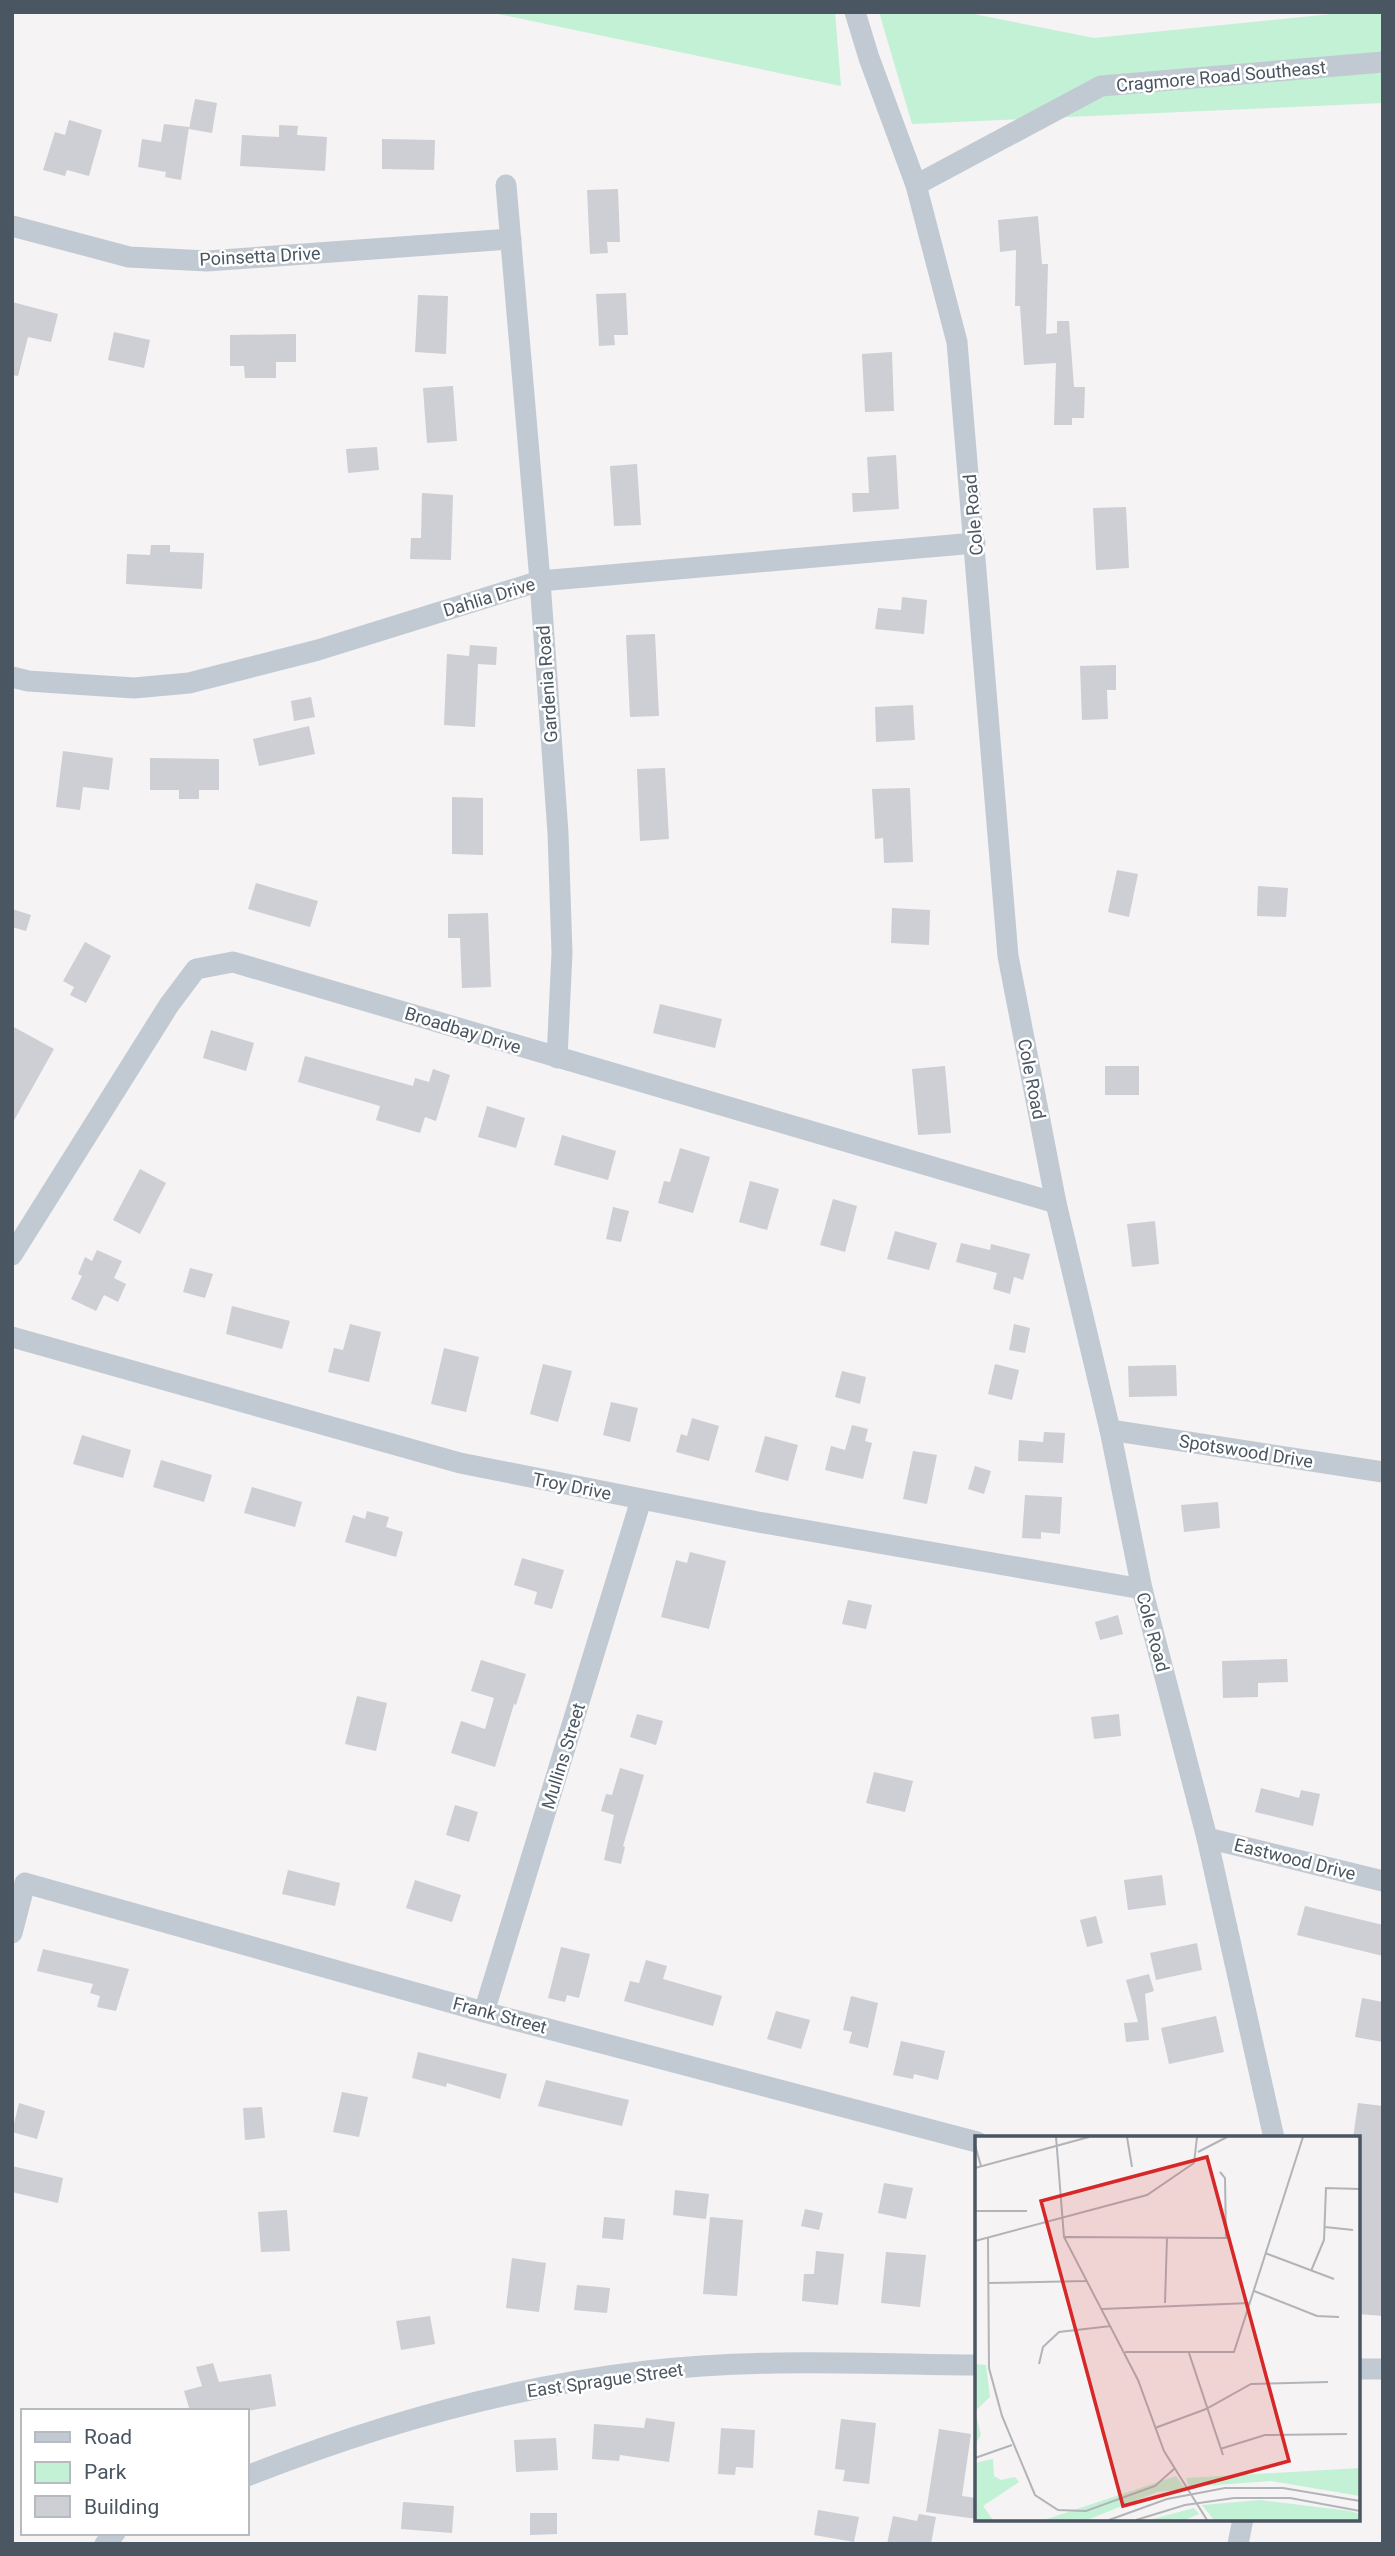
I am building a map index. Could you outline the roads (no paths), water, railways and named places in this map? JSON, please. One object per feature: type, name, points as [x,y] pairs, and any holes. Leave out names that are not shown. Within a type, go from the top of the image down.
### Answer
[{"type":"street","name":"Cole Road","points":[[855,12],[916,185],[957,342],[1008,956],[1056,1203],[1110,1430],[1142,1589],[1208,1838],[1274,2136]]},
{"type":"street","name":"Cragmore Road Southeast","points":[[916,185],[1101,86],[1383,62]]},
{"type":"street","name":"Gardenia Road","points":[[506,185],[540,581],[558,833],[562,953],[557,1058]]},
{"type":"street","name":"Poinsetta Drive","points":[[12,226],[129,257],[207,261],[511,239]]},
{"type":"street","name":"Dahlia Drive","points":[[12,677],[28,681],[134,688],[190,683],[318,650],[540,581],[975,543]]},
{"type":"street","name":"Broadbay Drive","points":[[12,1255],[169,1005],[196,969],[233,962],[1056,1203]]},
{"type":"street","name":"Troy Drive","points":[[12,1337],[460,1463],[641,1500],[1142,1589]]},
{"type":"street","name":"Spotswood Drive","points":[[1110,1430],[1383,1472]]},
{"type":"street","name":"Mullins Street","points":[[484,2011],[641,1500]]},
{"type":"street","name":"Eastwood Drive","points":[[1208,1838],[1383,1881]]},
{"type":"street","name":"Frank Street","points":[[12,1933],[25,1883],[484,2011],[975,2141]]},
{"type":"street","name":"East Sprague Street","points":[[248,2476],[321,2447],[405,2420],[469,2402],[553,2385],[647,2371],[714,2366],[975,2365]]},
{"type":"street","points":[[1360,2369],[1383,2369]]},
{"type":"street","points":[[1238,2544],[1244,2521]]}]
